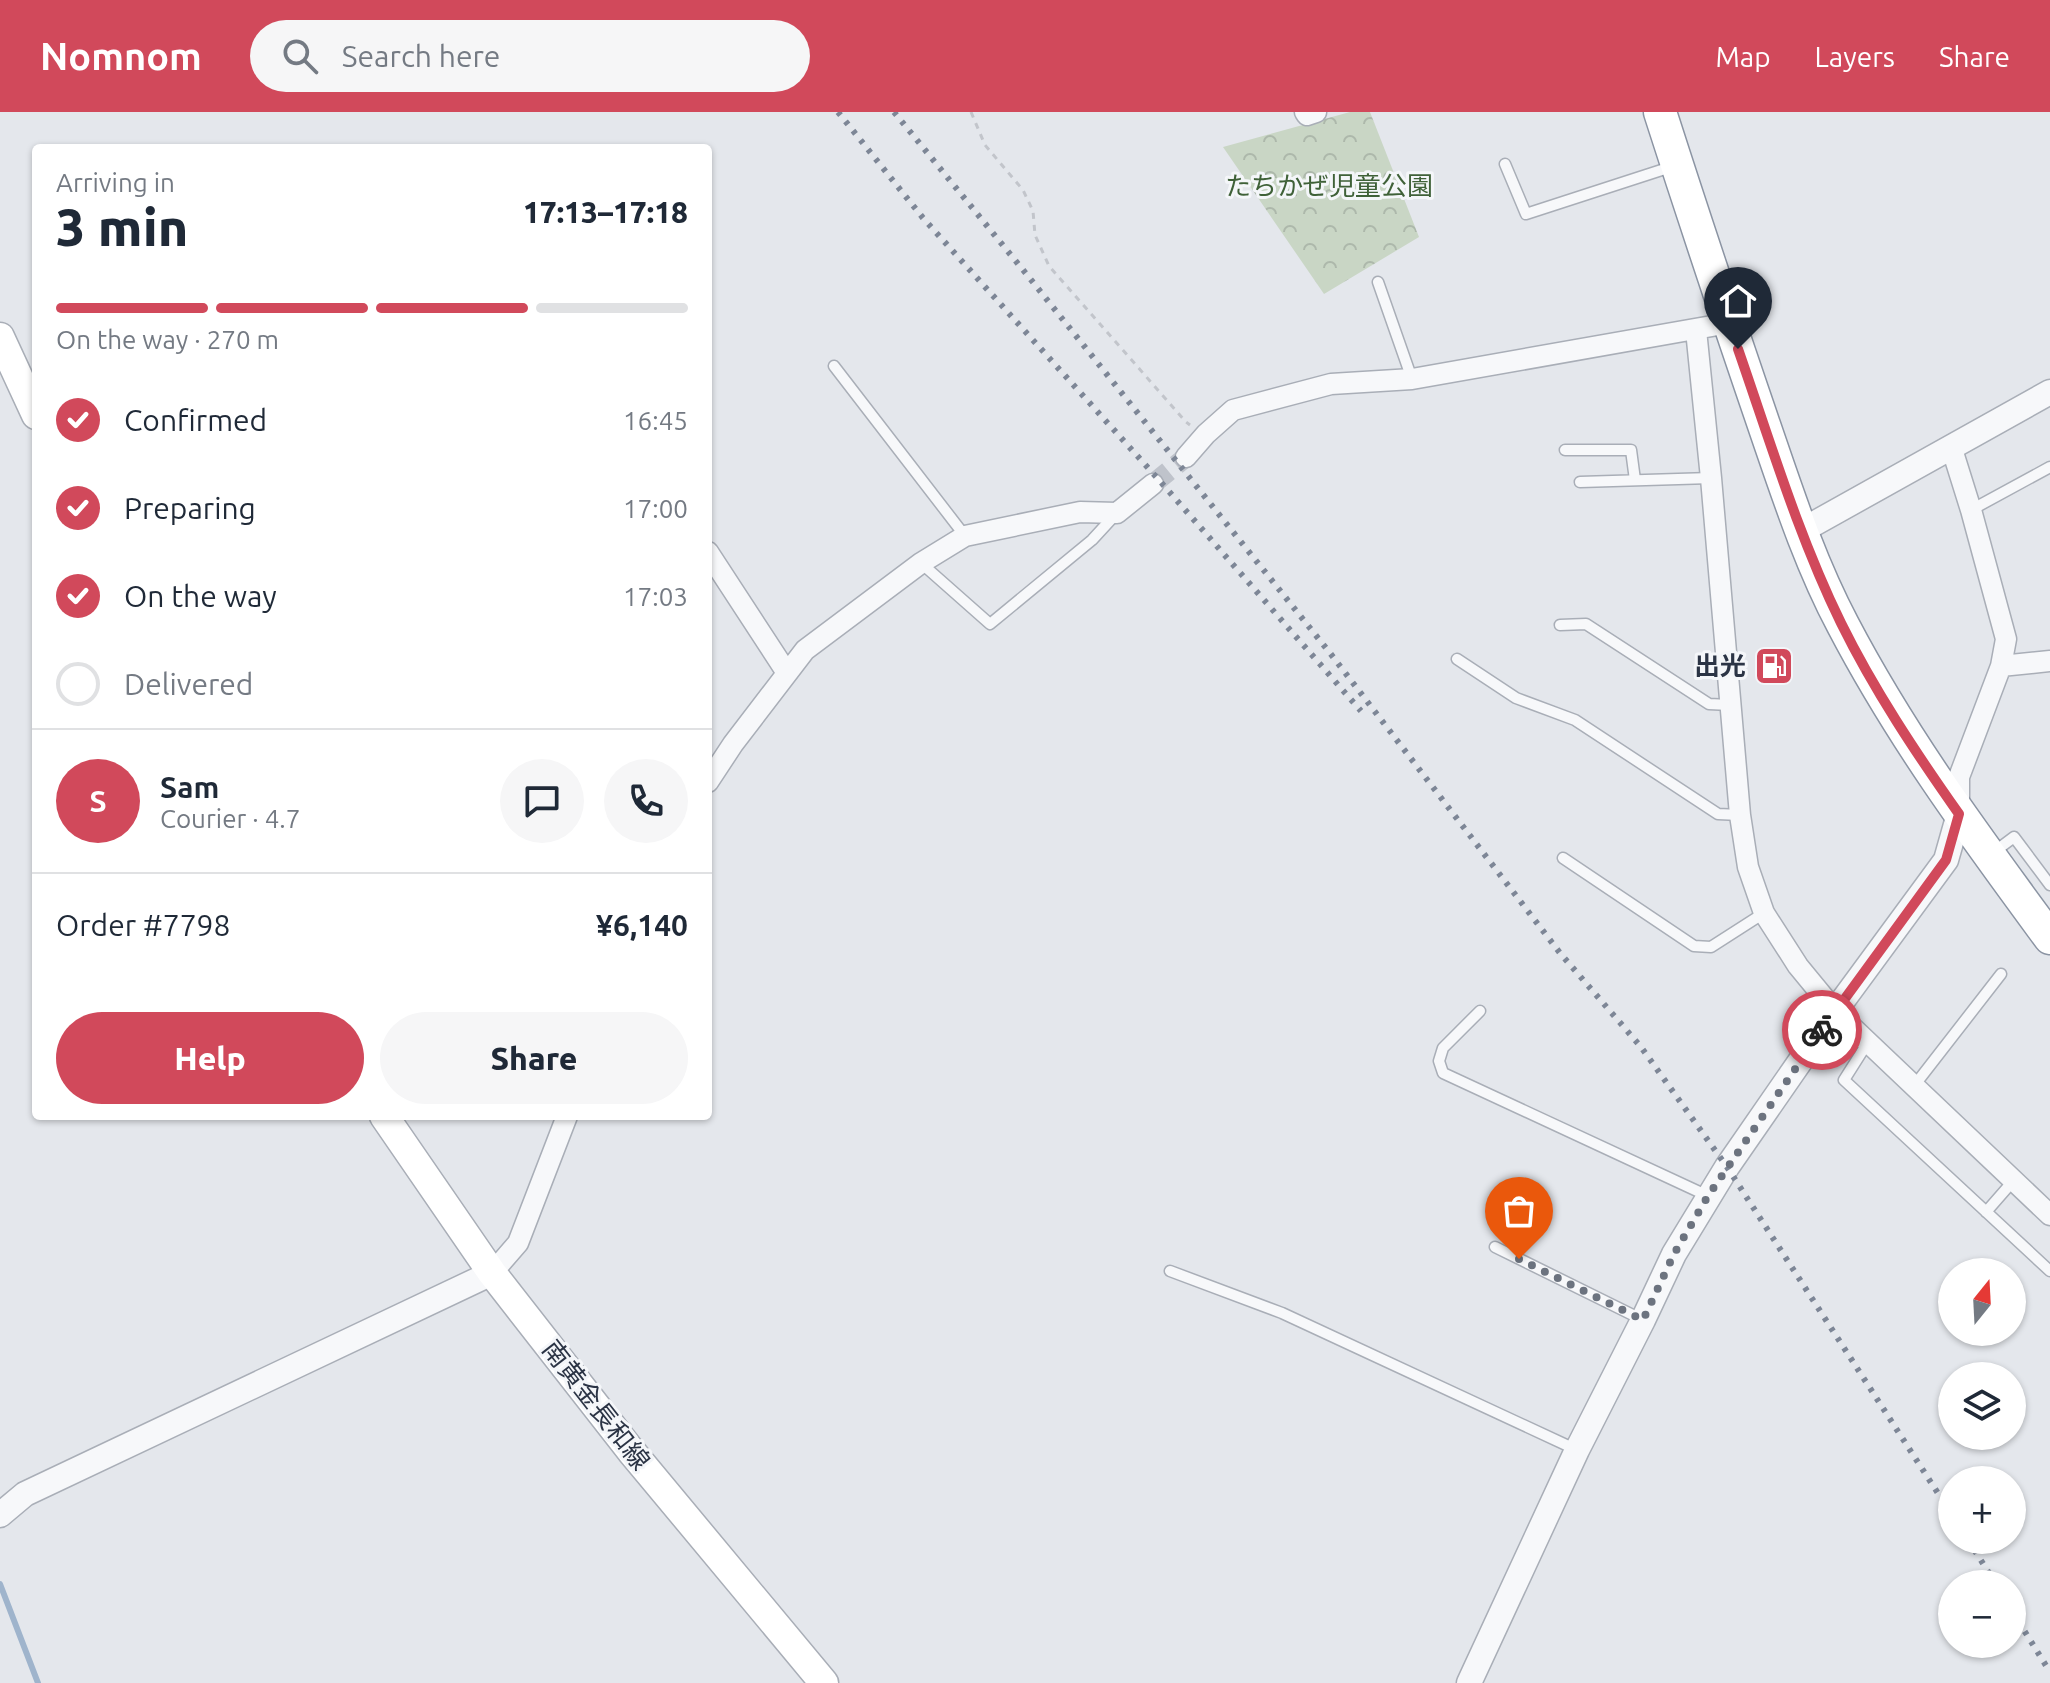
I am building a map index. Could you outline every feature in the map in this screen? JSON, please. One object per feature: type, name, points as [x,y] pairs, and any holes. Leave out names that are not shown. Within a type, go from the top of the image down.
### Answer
[{"type":"highway","points":[[1660,112],[1801,531],[1841,623],[1888,708],[1959,814],[2050,938]]},
{"type":"main road","points":[[0,337],[32,406]]},
{"type":"main road","name":"南黄金長和線","points":[[387,1120],[492,1273],[631,1451],[824,1683]]},
{"type":"street","points":[[1305,112],[1307,115],[1316,112]]},
{"type":"street","points":[[1186,457],[1233,410],[1331,384],[1412,379],[1729,323]]},
{"type":"street","points":[[1696,330],[1740,815],[1748,867],[1764,913],[1798,966],[1835,1011],[2050,1215]]},
{"type":"street","points":[[1801,531],[2050,392]]},
{"type":"street","points":[[1469,1683],[1577,1450],[1674,1254],[1708,1196],[1835,1011],[1946,860],[1959,814],[1959,777],[2001,666],[2006,639],[1951,446]]},
{"type":"street","points":[[712,776],[805,650],[921,563],[965,536],[1080,512],[1117,513],[1153,484]]},
{"type":"street","points":[[712,558],[787,673]]},
{"type":"street","points":[[2001,666],[2050,661]]},
{"type":"street","points":[[0,1515],[25,1494],[492,1273],[518,1243],[565,1120]]},
{"type":"lane","points":[[1505,164],[1526,214],[1677,164]]},
{"type":"lane","points":[[1378,282],[1412,379]]},
{"type":"lane","points":[[834,366],[965,536]]},
{"type":"lane","points":[[1565,450],[1631,450],[1635,480]]},
{"type":"lane","points":[[1971,510],[2050,467]]},
{"type":"lane","points":[[1580,482],[1711,478]]},
{"type":"lane","points":[[921,563],[990,624],[1092,540],[1117,513]]},
{"type":"lane","points":[[1560,625],[1586,624],[1709,704],[1730,705]]},
{"type":"lane","points":[[1457,659],[1516,698],[1575,720],[1718,814],[1740,815]]},
{"type":"lane","points":[[1989,856],[2014,837],[2050,885]]},
{"type":"lane","points":[[1563,858],[1694,946],[1711,947],[1764,913]]},
{"type":"lane","points":[[1914,1086],[2001,974]]},
{"type":"lane","points":[[1480,1011],[1443,1048],[1439,1061],[1443,1073],[1708,1196]]},
{"type":"lane","points":[[1868,1042],[1844,1080],[2050,1271]]},
{"type":"lane","points":[[1986,1212],[2014,1180]]},
{"type":"lane","points":[[1495,1247],[1643,1320]]},
{"type":"lane","points":[[1170,1271],[1282,1313],[1577,1450]]},
{"type":"path","points":[[971,112],[985,145],[1023,190],[1033,211],[1035,235],[1049,266],[1186,422],[1206,434]]},
{"type":"green space","name":"たちかぜ児童公園","points":[[1350,112],[1370,112],[1419,237],[1324,294],[1223,147]]},
{"type":"waterway","points":[[0,1584],[38,1683]]},
{"type":"tunnel","points":[[1153,484],[1186,457]]},
{"type":"railway","points":[[838,112],[923,218],[1159,480],[1361,711]]},
{"type":"railway","points":[[894,112],[1330,653],[1560,953],[1641,1047],[1727,1167],[1938,1493]]},
{"type":"railway","points":[[1977,1554],[1987,1570]]},
{"type":"railway","points":[[2026,1633],[2050,1672]]},
{"type":"way so far","points":[[1519,1259],[1643,1320],[1674,1254],[1708,1196],[1822,1030]]},
{"type":"place","name":"出光","points":[[1774,666]]},
{"type":"route","points":[[1738,349],[1801,531],[1841,623],[1888,708],[1959,814],[1946,860],[1822,1030]]}]
